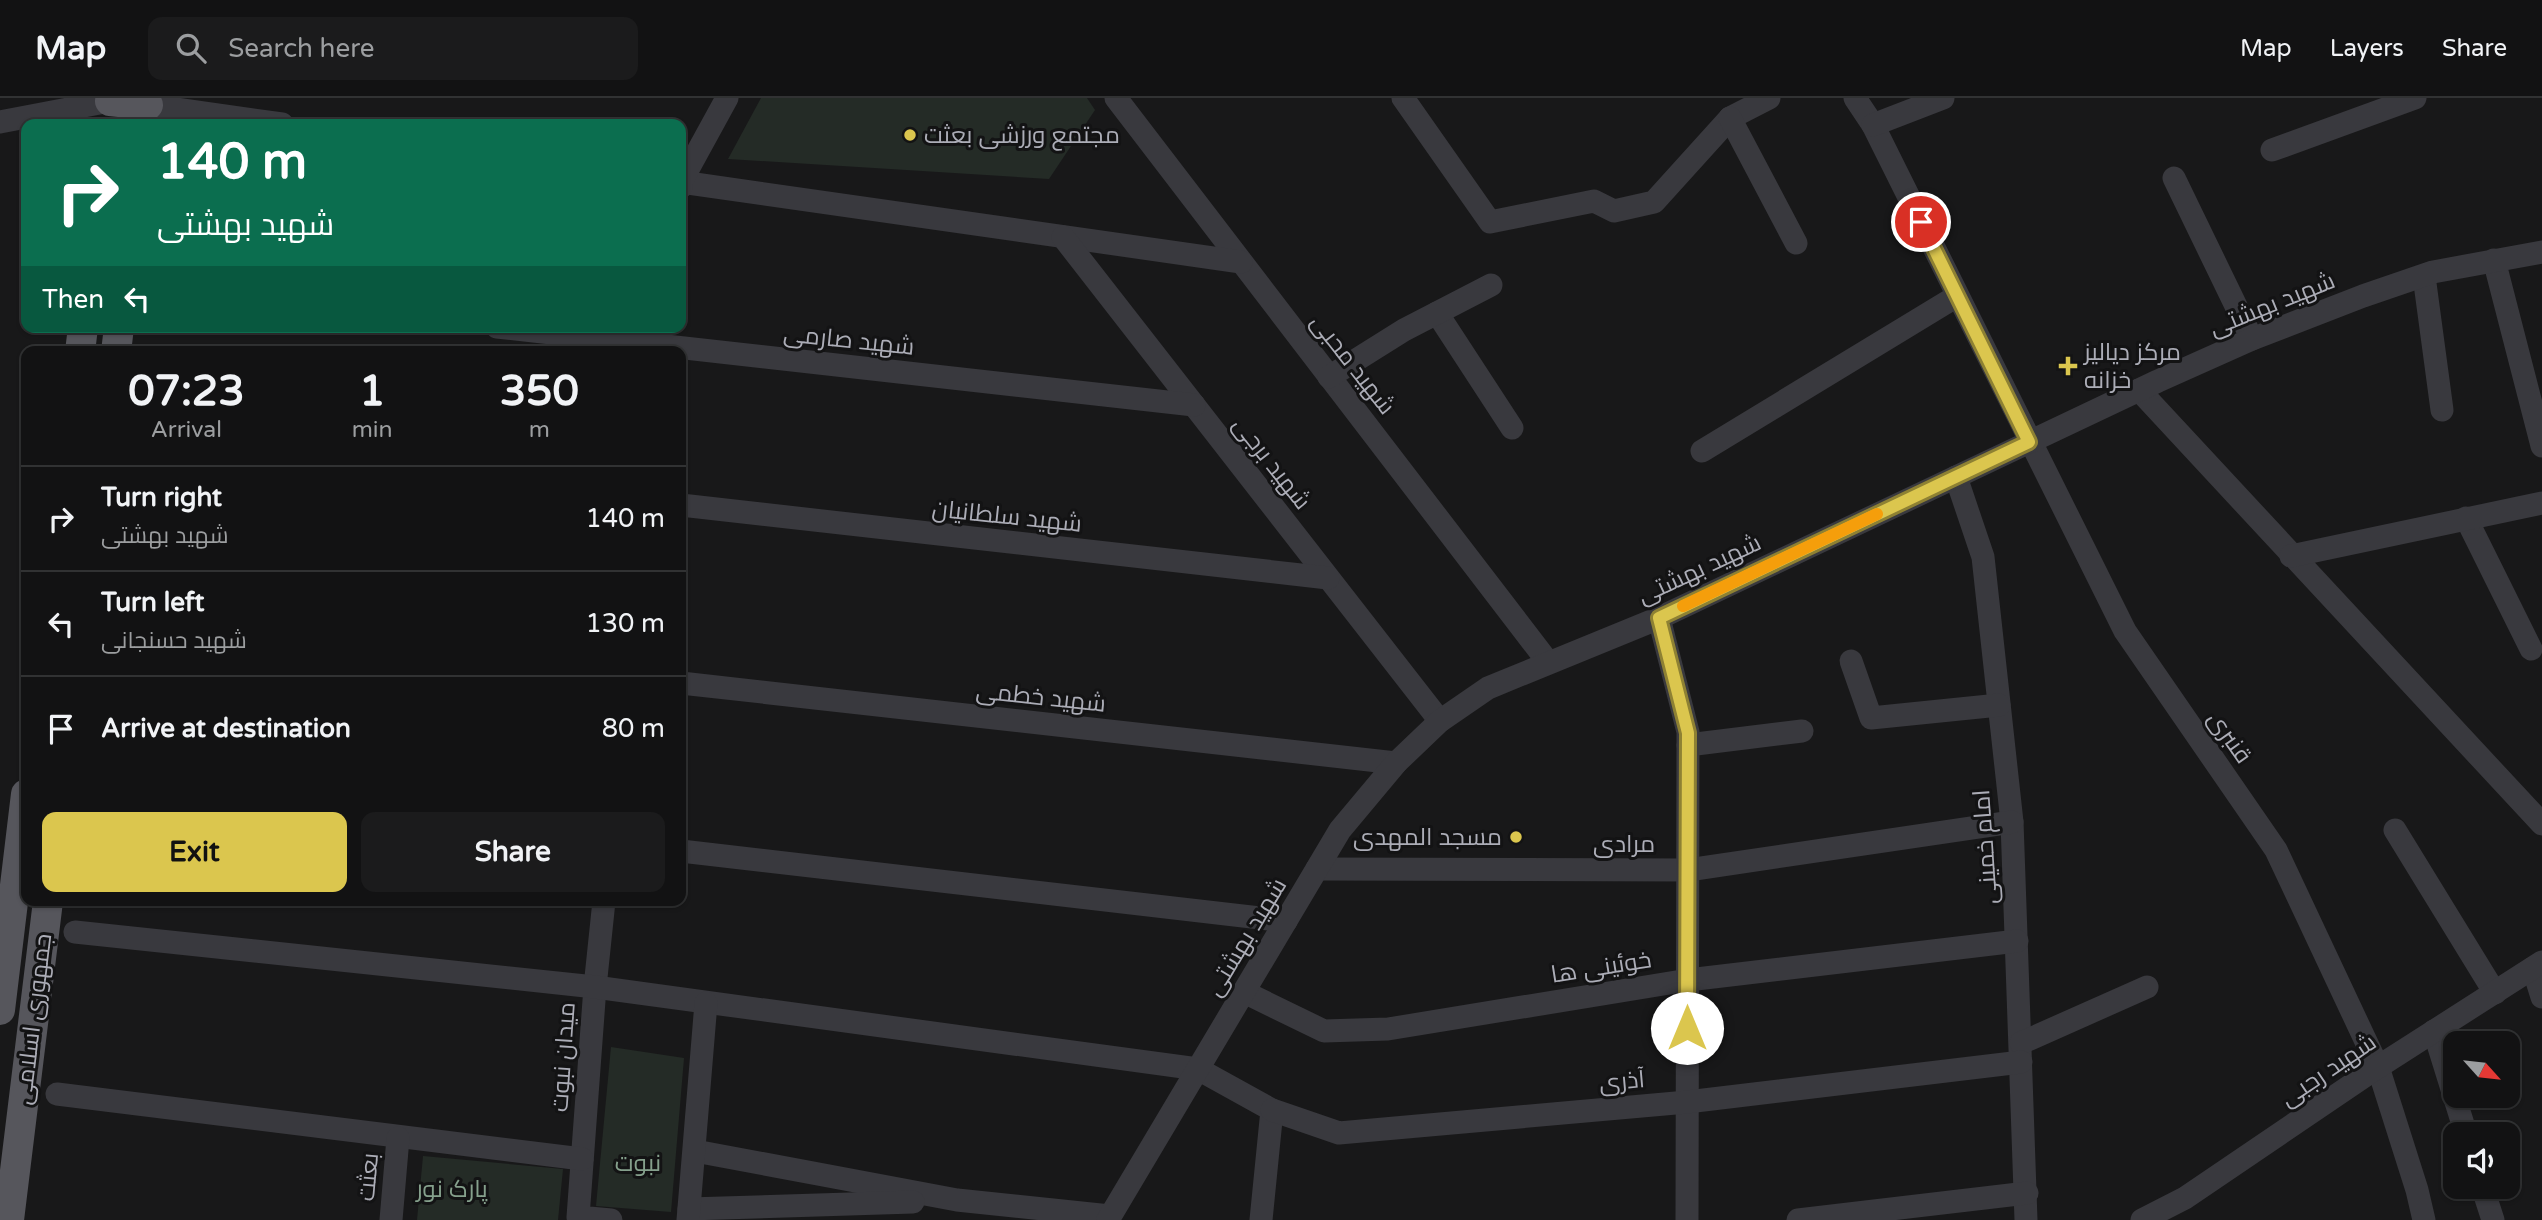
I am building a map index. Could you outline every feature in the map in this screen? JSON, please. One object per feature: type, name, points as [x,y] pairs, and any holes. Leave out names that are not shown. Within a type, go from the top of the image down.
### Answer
[{"type":"main road","points":[[110,108],[148,109]]},
{"type":"main road","name":"جمهوری اسلامی","points":[[0,1010],[21,836]]},
{"type":"main road","name":"جمهوری اسلامی","points":[[9,1220],[47,906]]},
{"type":"street","points":[[686,175],[727,98]]},
{"type":"street","name":"شهید محبی","points":[[1116,98],[1548,662]]},
{"type":"street","points":[[1403,98],[1490,222],[1594,201],[1614,211],[1654,202],[1730,118],[1755,101]]},
{"type":"street","name":"قنبری","points":[[1855,98],[1873,125],[2125,631],[2276,849],[2378,1067],[2424,1220]]},
{"type":"street","points":[[1873,125],[1943,98]]},
{"type":"street","points":[[2272,150],[2416,98]]},
{"type":"street","points":[[24,119],[110,108]]},
{"type":"street","points":[[148,109],[237,119]]},
{"type":"street","points":[[1730,118],[1797,243]]},
{"type":"street","points":[[0,122],[21,119]]},
{"type":"street","points":[[2174,178],[2252,339]]},
{"type":"street","points":[[686,185],[1241,262]]},
{"type":"street","name":"شهید برجی","points":[[1063,237],[1440,721]]},
{"type":"street","name":"شهید بهشتی","points":[[1109,1218],[1340,830],[1396,763],[1440,721],[1488,688],[1659,618],[2252,339],[2363,296],[2424,276],[2542,252]]},
{"type":"street","points":[[2494,260],[2542,446]]},
{"type":"street","points":[[2424,276],[2442,410]]},
{"type":"street","points":[[1329,377],[1404,330],[1491,285]]},
{"type":"street","points":[[1702,451],[1957,296]]},
{"type":"street","points":[[1437,313],[1512,428]]},
{"type":"street","name":"شهید صارمی","points":[[564,333],[664,342],[1194,405]]},
{"type":"street","points":[[2140,390],[2542,824]]},
{"type":"street","name":"امام خمینی","points":[[1956,477],[1983,557],[2012,822],[2026,1220]]},
{"type":"street","points":[[2291,556],[2542,503]]},
{"type":"street","name":"شهید سلطانیان","points":[[686,506],[1328,578]]},
{"type":"street","points":[[2466,519],[2531,649]]},
{"type":"street","points":[[1659,618],[1688,733],[1687,1220]]},
{"type":"street","points":[[1851,661],[1871,718],[1999,705]]},
{"type":"street","name":"شهید خطمی","points":[[686,684],[1396,763]]},
{"type":"street","points":[[1688,744],[1802,731]]},
{"type":"street","name":"مرادی","points":[[1317,869],[1688,870],[2012,822]]},
{"type":"street","points":[[2395,830],[2495,993]]},
{"type":"street","points":[[686,852],[1286,921]]},
{"type":"street","points":[[75,932],[595,987],[603,906]]},
{"type":"street","name":"خوئینی ها","points":[[1244,992],[1324,1031],[1388,1029],[1688,980],[2017,941]]},
{"type":"street","points":[[2538,965],[2542,997]]},
{"type":"street","name":"شهید رجبی","points":[[2142,1220],[2188,1209],[2378,1067],[2538,965]]},
{"type":"street","name":"میدان نبوت","points":[[611,1220],[578,1217],[595,987],[1198,1069]]},
{"type":"street","name":"آذری","points":[[1198,1069],[1272,1110],[1339,1133],[1687,1102],[2021,1052],[2147,987]]},
{"type":"street","points":[[706,1003],[688,1215],[957,1200]]},
{"type":"street","points":[[2434,1031],[2462,1122]]},
{"type":"street","points":[[57,1094],[582,1159]]},
{"type":"street","points":[[1261,1220],[1272,1110]]},
{"type":"street","name":"بعثت","points":[[391,1220],[398,1138]]},
{"type":"street","points":[[695,1151],[957,1200],[1109,1218]]},
{"type":"street","points":[[1798,1220],[2027,1193]]},
{"type":"street","points":[[2486,1199],[2493,1220]]},
{"type":"green space","name":"مجتمع ورزشی بعثت","points":[[761,98],[1087,98],[1095,110],[1049,179],[728,159]]},
{"type":"green space","name":"نبوت","points":[[611,1047],[684,1058],[671,1212],[596,1206]]},
{"type":"green space","name":"پارک نور","points":[[423,1156],[563,1169],[558,1220],[417,1220]]},
{"type":"slow traffic","points":[[1683,606],[1877,514]]},
{"type":"place","name":"مجتمع ورزشی بعثت","points":[[910,135]]},
{"type":"place","name":"مرکز دیالیز خزانه","points":[[2068,366]]},
{"type":"place","name":"مسجد المهدی","points":[[1516,837]]},
{"type":"route","points":[[1687,1028],[1688,733],[1659,618],[2029,442],[1921,222]]}]
